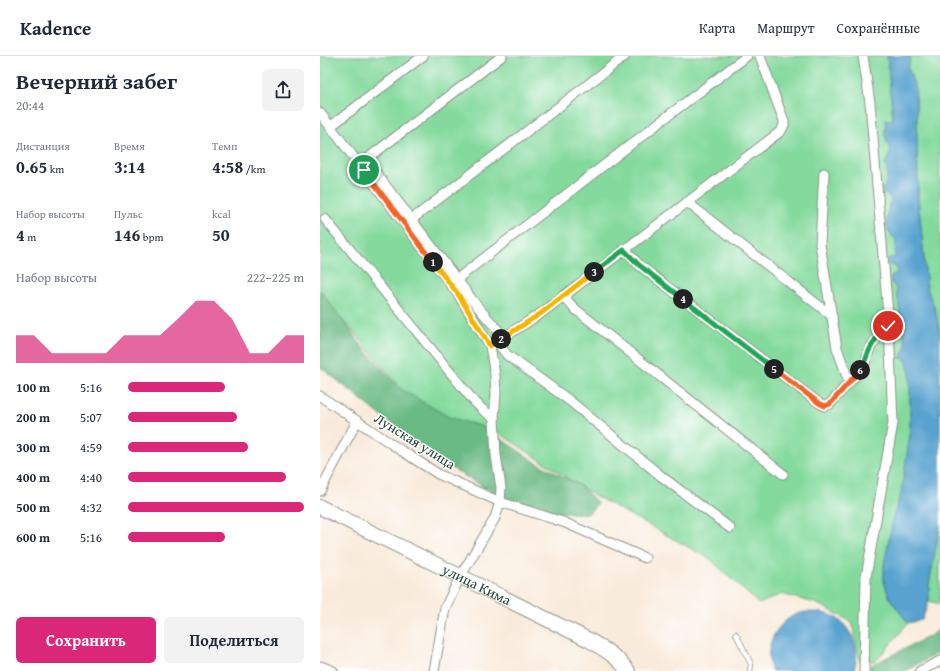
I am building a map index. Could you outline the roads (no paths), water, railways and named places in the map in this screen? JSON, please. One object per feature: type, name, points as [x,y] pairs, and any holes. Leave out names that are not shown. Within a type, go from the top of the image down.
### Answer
[{"type":"main road","name":"улица Кима","points":[[320,507],[588,640],[610,653],[622,663],[628,671]]},
{"type":"street","points":[[331,126],[423,56]]},
{"type":"street","points":[[434,671],[445,608],[460,577],[495,518],[500,502],[501,488],[496,455],[494,418],[497,342],[457,279],[367,162],[372,154],[502,56]]},
{"type":"street","points":[[411,220],[625,56]]},
{"type":"street","points":[[457,279],[748,56]]},
{"type":"street","points":[[497,342],[540,314],[781,131],[784,126],[784,121],[760,56]]},
{"type":"street","points":[[863,56],[870,103],[888,326],[893,423],[866,577],[864,671]]},
{"type":"street","points":[[320,113],[458,294],[507,355],[570,401],[661,476],[730,528]]},
{"type":"street","points":[[824,173],[820,244],[838,348],[850,382]]},
{"type":"street","points":[[687,202],[832,316]]},
{"type":"street","points":[[325,219],[472,399],[494,418]]},
{"type":"street","points":[[624,250],[639,265],[819,403],[825,406],[830,404],[864,366],[870,348],[888,326]]},
{"type":"street","points":[[563,296],[574,308],[783,474]]},
{"type":"street","name":"Лунская улица","points":[[320,396],[438,474],[500,502],[563,522],[645,558]]},
{"type":"street","points":[[320,491],[357,421]]},
{"type":"street","points":[[920,671],[940,661]]},
{"type":"street","points":[[320,666],[333,671]]},
{"type":"lane","points":[[736,634],[751,664],[750,671]]},
{"type":"water","points":[[887,56],[911,56],[908,69],[915,86],[918,197],[927,288],[936,312],[940,337],[940,526],[929,584],[929,601],[922,620],[908,623],[890,599],[884,582],[884,565],[894,514],[901,494],[910,434],[910,373],[906,359],[900,358],[906,346],[896,288],[890,281],[892,275],[897,273],[897,267],[888,264],[888,258],[895,258],[896,239],[890,234],[887,225],[888,211],[891,200],[888,195],[880,192],[886,182],[887,172],[885,164],[891,152],[885,135],[886,120],[893,120]]},
{"type":"water","points":[[805,612],[819,612],[833,616],[840,620],[845,626],[854,640],[856,648],[856,664],[853,671],[772,671],[769,663],[769,648],[771,641],[779,627],[796,614]]}]
